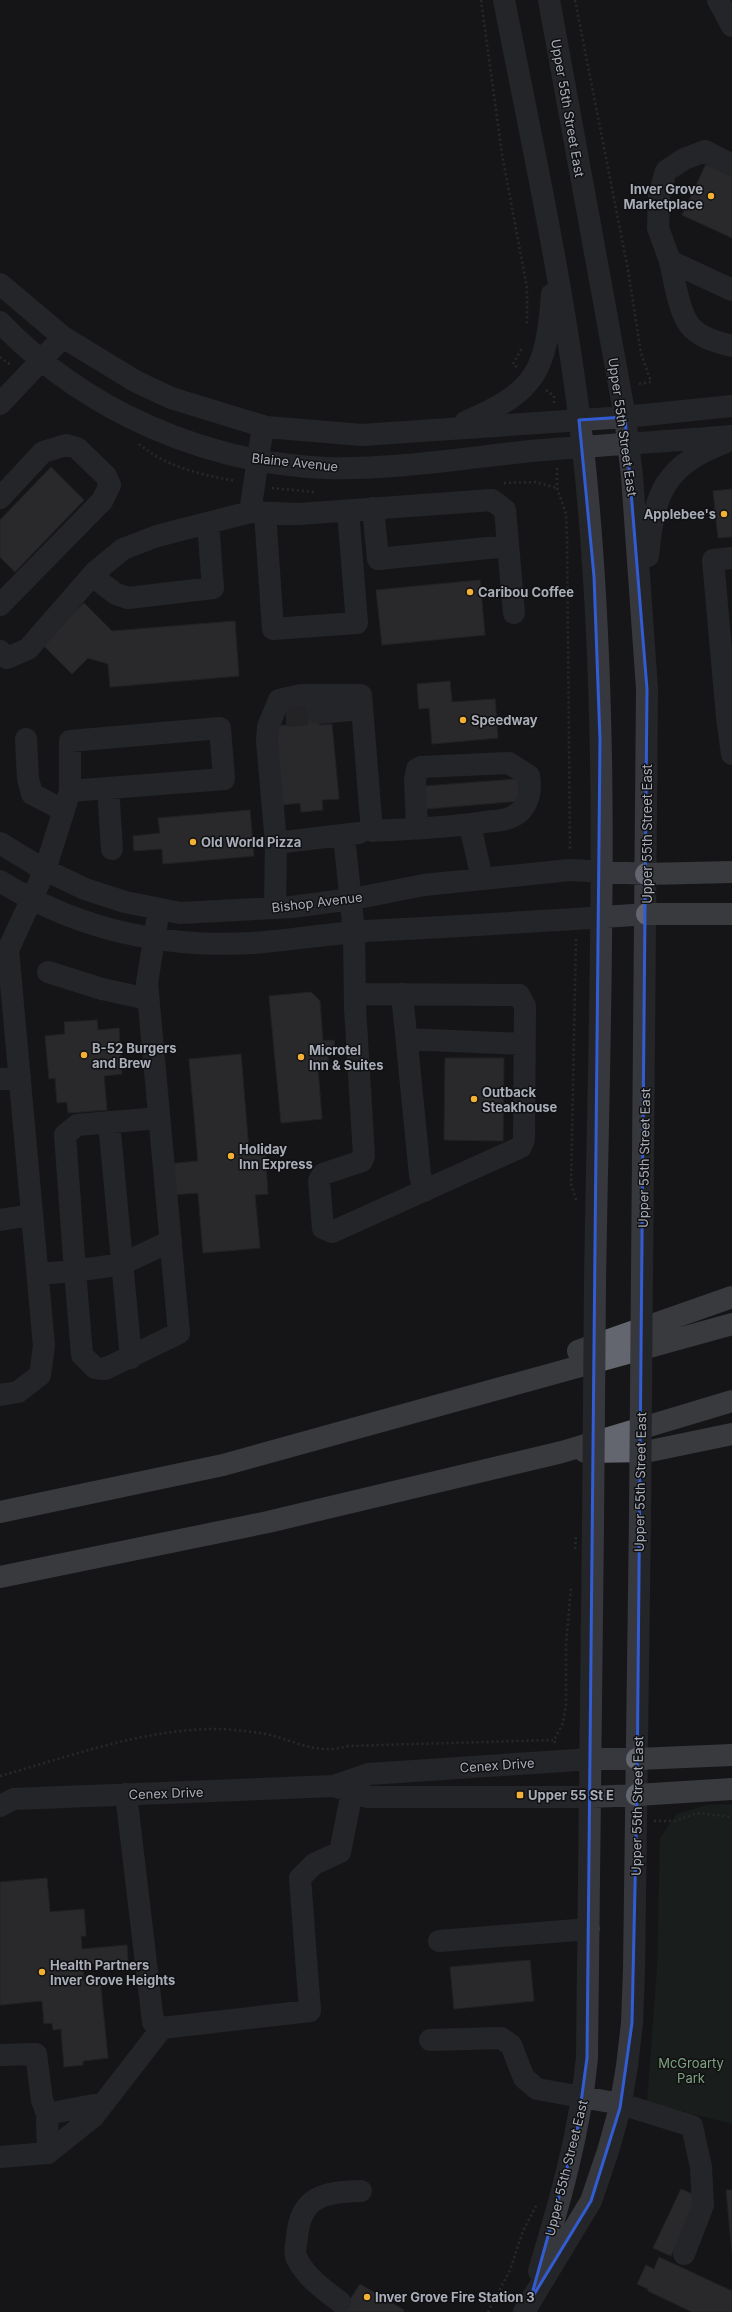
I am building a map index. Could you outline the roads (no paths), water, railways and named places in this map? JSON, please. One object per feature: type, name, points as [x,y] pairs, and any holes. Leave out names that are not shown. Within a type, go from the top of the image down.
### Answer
[{"type":"highway","points":[[646,874],[732,872]]},
{"type":"highway","points":[[647,914],[732,914]]},
{"type":"highway","points":[[485,1392],[590,1346],[732,1297]]},
{"type":"highway","points":[[0,1512],[223,1465],[732,1324]]},
{"type":"highway","points":[[0,1578],[268,1522],[562,1452],[732,1401]]},
{"type":"highway","points":[[562,1452],[650,1451],[732,1434]]},
{"type":"highway","points":[[637,1760],[732,1755]]},
{"type":"highway","points":[[637,1795],[732,1789]]},
{"type":"street","name":"Upper 55th Street East","points":[[504,0],[554,256],[583,446],[594,576],[598,675],[600,918],[587,2058],[583,2097],[562,2194],[531,2307]]},
{"type":"street","name":"Upper 55th Street East","points":[[531,2307],[591,2201],[608,2151],[621,2104],[632,2023],[637,1795],[647,914],[647,689],[632,476],[625,417],[549,0]]},
{"type":"street","points":[[718,0],[732,26]]},
{"type":"street","points":[[732,165],[705,151],[684,159],[666,171],[659,196],[658,228],[670,261],[682,310],[692,328],[711,340],[732,346]]},
{"type":"street","points":[[449,429],[494,410],[516,395],[532,379],[541,363],[549,331],[554,256]]},
{"type":"street","points":[[670,261],[732,290]]},
{"type":"street","points":[[0,284],[63,337],[135,381],[171,398],[262,426],[362,435],[625,417],[732,406]]},
{"type":"street","name":"Blaine Avenue","points":[[0,322],[42,362],[85,393],[160,430],[200,446],[257,459],[324,468],[363,468],[583,446],[628,445],[732,436]]},
{"type":"street","points":[[0,404],[42,362],[63,337]]},
{"type":"street","points":[[262,426],[257,459],[257,512],[281,629],[357,623],[348,511]]},
{"type":"street","points":[[642,615],[652,517],[664,486],[683,465],[702,451],[732,440]]},
{"type":"street","points":[[0,498],[42,452],[66,444],[77,448],[106,476],[110,485],[102,501],[0,605]]},
{"type":"street","points":[[0,652],[7,658],[28,649],[92,576],[124,549],[157,536],[257,512],[299,514],[492,500],[505,510],[514,613]]},
{"type":"street","points":[[373,508],[378,559],[508,546]]},
{"type":"street","points":[[92,576],[116,594],[128,598],[213,588],[208,523]]},
{"type":"street","points":[[732,558],[714,560],[728,678],[732,754]]},
{"type":"street","points":[[275,907],[276,843],[266,741],[279,717],[279,700],[292,697],[361,702]]},
{"type":"street","points":[[318,713],[361,702]]},
{"type":"street","points":[[361,702],[372,831]]},
{"type":"street","points":[[0,1395],[18,1392],[40,1375],[44,1346],[32,1215],[10,1078],[8,950],[30,899],[45,870],[67,801],[70,741],[220,728],[224,779],[108,788],[67,801],[32,794],[28,779],[26,739]]},
{"type":"street","points":[[276,843],[344,836],[372,831],[470,825],[510,818],[525,806],[532,789],[529,776],[509,763],[421,767],[417,769],[415,780],[417,828]]},
{"type":"street","points":[[108,788],[112,849]]},
{"type":"street","points":[[470,825],[482,879]]},
{"type":"street","points":[[344,836],[354,932],[355,994],[364,1156],[362,1161],[323,1174],[319,1181],[323,1228],[332,1232],[520,1147],[524,1139],[525,1006],[519,994],[355,994]]},
{"type":"street","name":"Bishop Avenue","points":[[0,843],[45,870],[85,889],[118,900],[180,912],[275,907],[350,898],[424,885],[570,870],[600,870],[646,874]]},
{"type":"street","points":[[0,882],[30,899],[67,916],[106,930],[155,940],[204,944],[253,943],[354,932],[647,914]]},
{"type":"street","points":[[159,909],[147,983],[179,1333],[132,1358],[105,1369],[95,1368],[82,1355],[65,1135],[77,1125],[159,1118]]},
{"type":"street","points":[[48,972],[102,989],[148,1000]]},
{"type":"street","points":[[402,994],[420,1175],[424,1191]]},
{"type":"street","points":[[407,1039],[524,1044]]},
{"type":"street","points":[[109,1122],[132,1358]]},
{"type":"street","points":[[0,1220],[32,1215]]},
{"type":"street","points":[[38,1274],[75,1271],[122,1264],[171,1241]]},
{"type":"street","name":"Cenex Drive","points":[[343,1789],[369,1774],[591,1758],[637,1760]]},
{"type":"street","points":[[126,1794],[153,2022],[162,2028],[310,2011],[300,1878],[314,1864],[340,1852],[343,1789]]},
{"type":"street","name":"Cenex Drive","points":[[0,1806],[14,1799],[126,1794],[343,1789],[368,1798],[591,1797],[637,1795]]},
{"type":"street","points":[[439,1941],[589,1929]]},
{"type":"street","points":[[0,2157],[48,2153],[93,2117],[162,2028]]},
{"type":"street","points":[[430,2040],[501,2038],[511,2045],[524,2078],[537,2089],[621,2104],[692,2126],[701,2167],[703,2205],[684,2254]]},
{"type":"street","points":[[0,2055],[36,2054],[42,2100],[47,2114],[48,2153]]},
{"type":"street","points":[[47,2114],[104,2103]]},
{"type":"street","points":[[340,2302],[310,2279],[295,2258],[298,2225],[311,2201],[332,2192],[361,2191]]},
{"type":"tunnel","points":[[286,716],[318,713]]},
{"type":"place","name":"Inver Grove Marketplace","points":[[711,196]]},
{"type":"place","name":"Applebee's","points":[[724,514]]},
{"type":"place","name":"Caribou Coffee","points":[[470,592]]},
{"type":"place","name":"Speedway","points":[[463,720]]},
{"type":"place","name":"Old World Pizza","points":[[193,842]]},
{"type":"place","name":"B-52 Burgers and Brew","points":[[84,1055]]},
{"type":"place","name":"Microtel Inn & Suites","points":[[301,1057]]},
{"type":"place","name":"Outback Steakhouse","points":[[474,1099]]},
{"type":"place","name":"Holiday Inn Express","points":[[231,1156]]},
{"type":"place","name":"Upper 55 St E","points":[[520,1795]]},
{"type":"place","name":"Health Partners Inver Grove Heights","points":[[42,1972]]},
{"type":"place","name":"Inver Grove Fire Station 3","points":[[367,2297]]},
{"type":"park label","name":"McGroarty Park","points":[[691,2070]]}]
